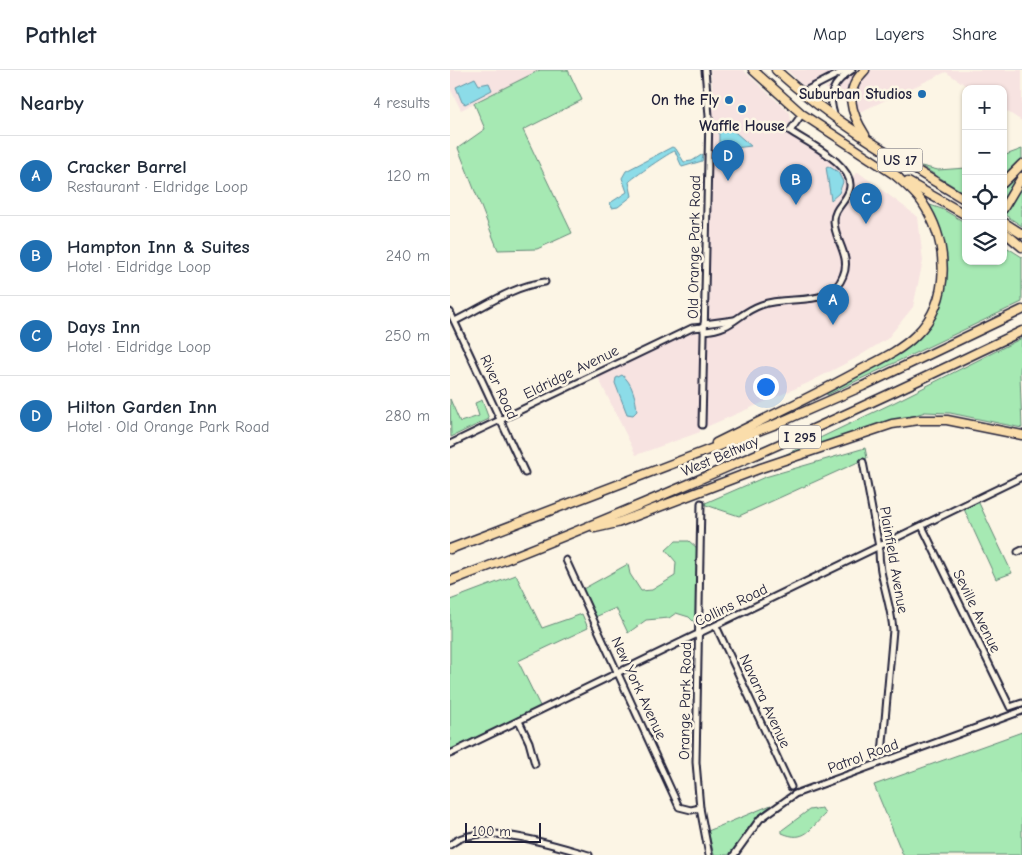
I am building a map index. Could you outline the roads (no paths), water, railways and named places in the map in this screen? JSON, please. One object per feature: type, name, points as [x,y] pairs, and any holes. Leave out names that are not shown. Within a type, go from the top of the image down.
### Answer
[{"type":"highway","name":"US 17","points":[[753,70],[802,114],[827,132],[895,175],[962,213]]},
{"type":"highway","name":"US 17","points":[[776,70],[836,118],[962,196]]},
{"type":"highway","points":[[865,70],[855,82],[850,100],[855,119],[867,139]]},
{"type":"highway","points":[[827,132],[836,118]]},
{"type":"highway","points":[[1007,179],[1022,164]]},
{"type":"highway","points":[[678,462],[869,366],[907,343],[923,327],[939,296],[943,265],[941,245],[931,218],[921,202],[895,175]]},
{"type":"highway","points":[[1007,202],[1022,178]]},
{"type":"highway","points":[[1007,225],[1022,234]]},
{"type":"highway","points":[[1007,236],[1011,240]]},
{"type":"highway","points":[[1007,238],[1022,247]]},
{"type":"highway","name":"West Beltway","points":[[450,549],[776,424],[863,386],[1022,310]]},
{"type":"highway","name":"West Beltway","points":[[450,581],[573,533],[840,418],[1022,331]]},
{"type":"highway","points":[[573,533],[617,523],[761,468],[892,424],[919,420],[947,420],[1022,435]]},
{"type":"street","name":"Old Orange Park Road","points":[[702,424],[709,126],[705,70]]},
{"type":"street","points":[[803,92],[842,72],[851,71]]},
{"type":"street","points":[[836,118],[830,97],[839,80],[851,71]]},
{"type":"street","name":"Eldridge Avenue","points":[[450,444],[692,328],[734,320],[754,308],[768,303],[824,295],[835,288],[844,275],[845,255],[834,220],[838,206],[849,192],[850,177],[842,166],[790,131],[802,114]]},
{"type":"street","points":[[452,319],[532,284],[545,282]]},
{"type":"street","name":"River Road","points":[[450,312],[525,473]]},
{"type":"street","name":"Plainfield Avenue","points":[[863,462],[879,547],[878,557],[892,612],[882,754]]},
{"type":"street","name":"Collins Road","points":[[450,754],[1022,477]]},
{"type":"street","name":"Orange Park Road","points":[[701,503],[696,762],[700,808],[709,855]]},
{"type":"street","name":"Seville Avenue","points":[[922,526],[1010,707],[1022,703]]},
{"type":"street","name":"New York Avenue","points":[[566,560],[619,672],[679,807],[691,810],[700,808]]},
{"type":"street","name":"Navarra Avenue","points":[[716,626],[791,787]]},
{"type":"street","name":"Patrol Road","points":[[734,855],[760,819],[795,794],[1022,711]]},
{"type":"street","points":[[519,721],[529,742],[535,764]]},
{"type":"street","points":[[450,845],[459,839],[469,836],[511,836],[543,841],[589,855]]},
{"type":"water","points":[[475,78],[479,85],[489,83],[492,90],[465,104],[462,102],[456,87]]},
{"type":"water","points":[[729,127],[751,146],[719,150],[719,132]]},
{"type":"water","points":[[672,147],[676,149],[684,162],[692,161],[703,154],[702,161],[682,167],[675,151],[672,152],[629,182],[632,196],[618,207],[612,208],[610,203],[627,192],[622,178],[626,171]]},
{"type":"water","points":[[828,166],[838,172],[843,182],[839,193],[831,200],[826,167]]},
{"type":"water","points":[[622,375],[631,386],[634,396],[637,411],[633,415],[627,414],[615,383],[616,378]]},
{"type":"place","name":"Suburban Studios","points":[[922,94]]},
{"type":"place","name":"On the Fly","points":[[729,100]]},
{"type":"place","name":"Waffle House","points":[[742,109]]},
{"type":"place","name":"Hilton Garden Inn","points":[[728,181]]},
{"type":"place","name":"Hampton Inn & Suites","points":[[796,205]]},
{"type":"place","name":"Days Inn","points":[[866,224]]},
{"type":"place","name":"Cracker Barrel","points":[[833,325]]}]
